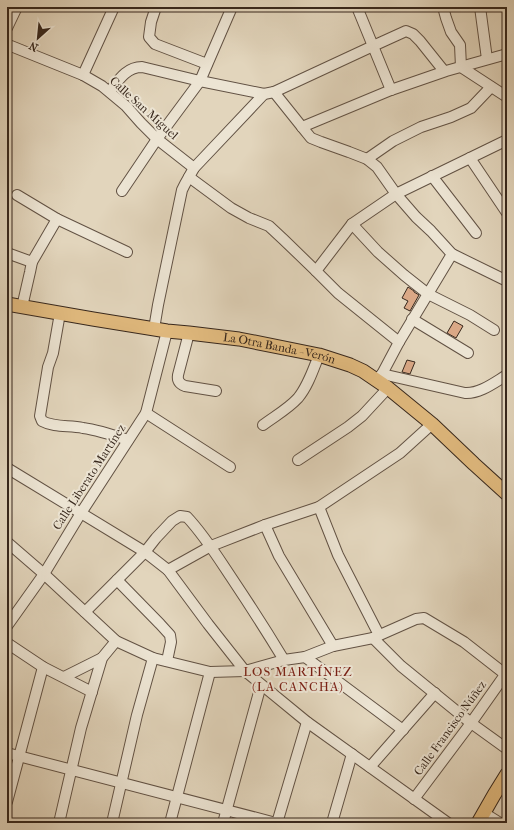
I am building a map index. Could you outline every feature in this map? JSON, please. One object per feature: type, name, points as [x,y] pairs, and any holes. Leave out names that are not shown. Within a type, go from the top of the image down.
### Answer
[{"type":"main road","name":"La Otra Banda - Verón","points":[[7,304],[161,330],[239,340],[319,355],[350,365],[379,377],[388,388],[432,424],[507,494]]},
{"type":"main road","points":[[481,818],[507,774]]},
{"type":"street","points":[[7,28],[17,7]]},
{"type":"street","points":[[83,75],[114,7]]},
{"type":"street","points":[[156,7],[151,22],[150,37],[155,44],[207,64]]},
{"type":"street","points":[[122,191],[157,139],[200,81],[232,7]]},
{"type":"street","points":[[357,7],[391,90]]},
{"type":"street","points":[[443,7],[451,32],[460,45],[461,67]]},
{"type":"street","points":[[480,7],[487,59]]},
{"type":"street","points":[[110,91],[125,73],[136,67],[142,67],[264,94],[274,92],[406,31],[413,34],[444,71]]},
{"type":"street","name":"Calle San Miguel","points":[[7,45],[18,48],[83,75],[110,91],[191,173],[231,208],[269,226],[338,293],[399,342]]},
{"type":"street","points":[[302,127],[391,90],[444,71],[507,54]]},
{"type":"street","points":[[461,67],[507,97]]},
{"type":"street","points":[[367,158],[393,141],[421,127],[451,117],[471,108],[491,87]]},
{"type":"street","points":[[274,92],[311,138],[367,158],[416,217],[452,254],[507,281]]},
{"type":"street","name":"Calle Liberato Martínez","points":[[7,626],[44,574],[81,513],[146,413],[161,330],[158,305],[182,190],[191,173],[264,94]]},
{"type":"street","points":[[316,271],[352,224],[396,194],[507,140]]},
{"type":"street","points":[[470,158],[507,213]]},
{"type":"street","points":[[432,176],[476,233]]},
{"type":"street","points":[[17,195],[57,219],[127,252]]},
{"type":"street","points":[[22,307],[32,262],[57,219]]},
{"type":"street","points":[[352,224],[378,252],[428,294],[470,315],[494,330]]},
{"type":"street","points":[[7,253],[32,262]]},
{"type":"street","points":[[452,254],[412,319],[379,377],[471,394],[507,375]]},
{"type":"street","points":[[60,313],[53,353],[48,367],[40,416],[42,421],[48,424],[81,427],[104,432],[128,440]]},
{"type":"street","points":[[412,319],[468,353]]},
{"type":"street","points":[[189,333],[177,378],[178,381],[185,386],[216,391]]},
{"type":"street","points":[[263,425],[298,397],[309,380],[319,355]]},
{"type":"street","points":[[298,460],[353,424],[388,388]]},
{"type":"street","points":[[146,413],[230,466]]},
{"type":"street","points":[[168,570],[210,546],[265,525],[319,507],[400,453],[432,424]]},
{"type":"street","points":[[7,468],[145,552],[168,570],[245,671],[307,722],[448,823]]},
{"type":"street","points":[[319,507],[338,555],[376,636],[400,666],[471,723],[507,749]]},
{"type":"street","points":[[85,612],[145,552],[172,521],[180,516],[187,517],[196,526],[210,546],[284,660]]},
{"type":"street","points":[[265,525],[279,556],[334,646]]},
{"type":"street","points":[[7,542],[116,641],[153,658],[210,672],[245,671],[284,660],[306,657],[334,646],[376,636],[416,619],[424,618],[464,642],[506,673]]},
{"type":"street","points":[[117,580],[170,635],[171,642],[167,661]]},
{"type":"street","points":[[59,823],[71,770],[102,658],[116,641]]},
{"type":"street","points":[[7,644],[43,667],[92,692]]},
{"type":"street","points":[[306,657],[403,730]]},
{"type":"street","points":[[64,677],[102,658]]},
{"type":"street","points":[[112,823],[137,715],[153,658]]},
{"type":"street","points":[[7,802],[43,667]]},
{"type":"street","points":[[170,823],[210,672]]},
{"type":"street","name":"Calle Francisco Núñez","points":[[414,799],[471,723],[506,673]]},
{"type":"street","points":[[223,823],[260,684]]},
{"type":"street","points":[[370,767],[435,693]]},
{"type":"street","points":[[7,753],[277,823],[307,722]]},
{"type":"street","points":[[332,823],[352,754]]},
{"type":"street","points":[[481,818],[500,823]]},
{"type":"building","points":[[408,287],[419,295],[410,311],[404,308],[408,301],[402,298]]},
{"type":"building","points":[[454,321],[463,326],[456,338],[447,333]]},
{"type":"building","points":[[407,360],[415,362],[410,374],[402,372]]},
{"type":"district","name":"LOS MARTÍNEZ (LA CANCHA)","points":[[298,678]]}]
